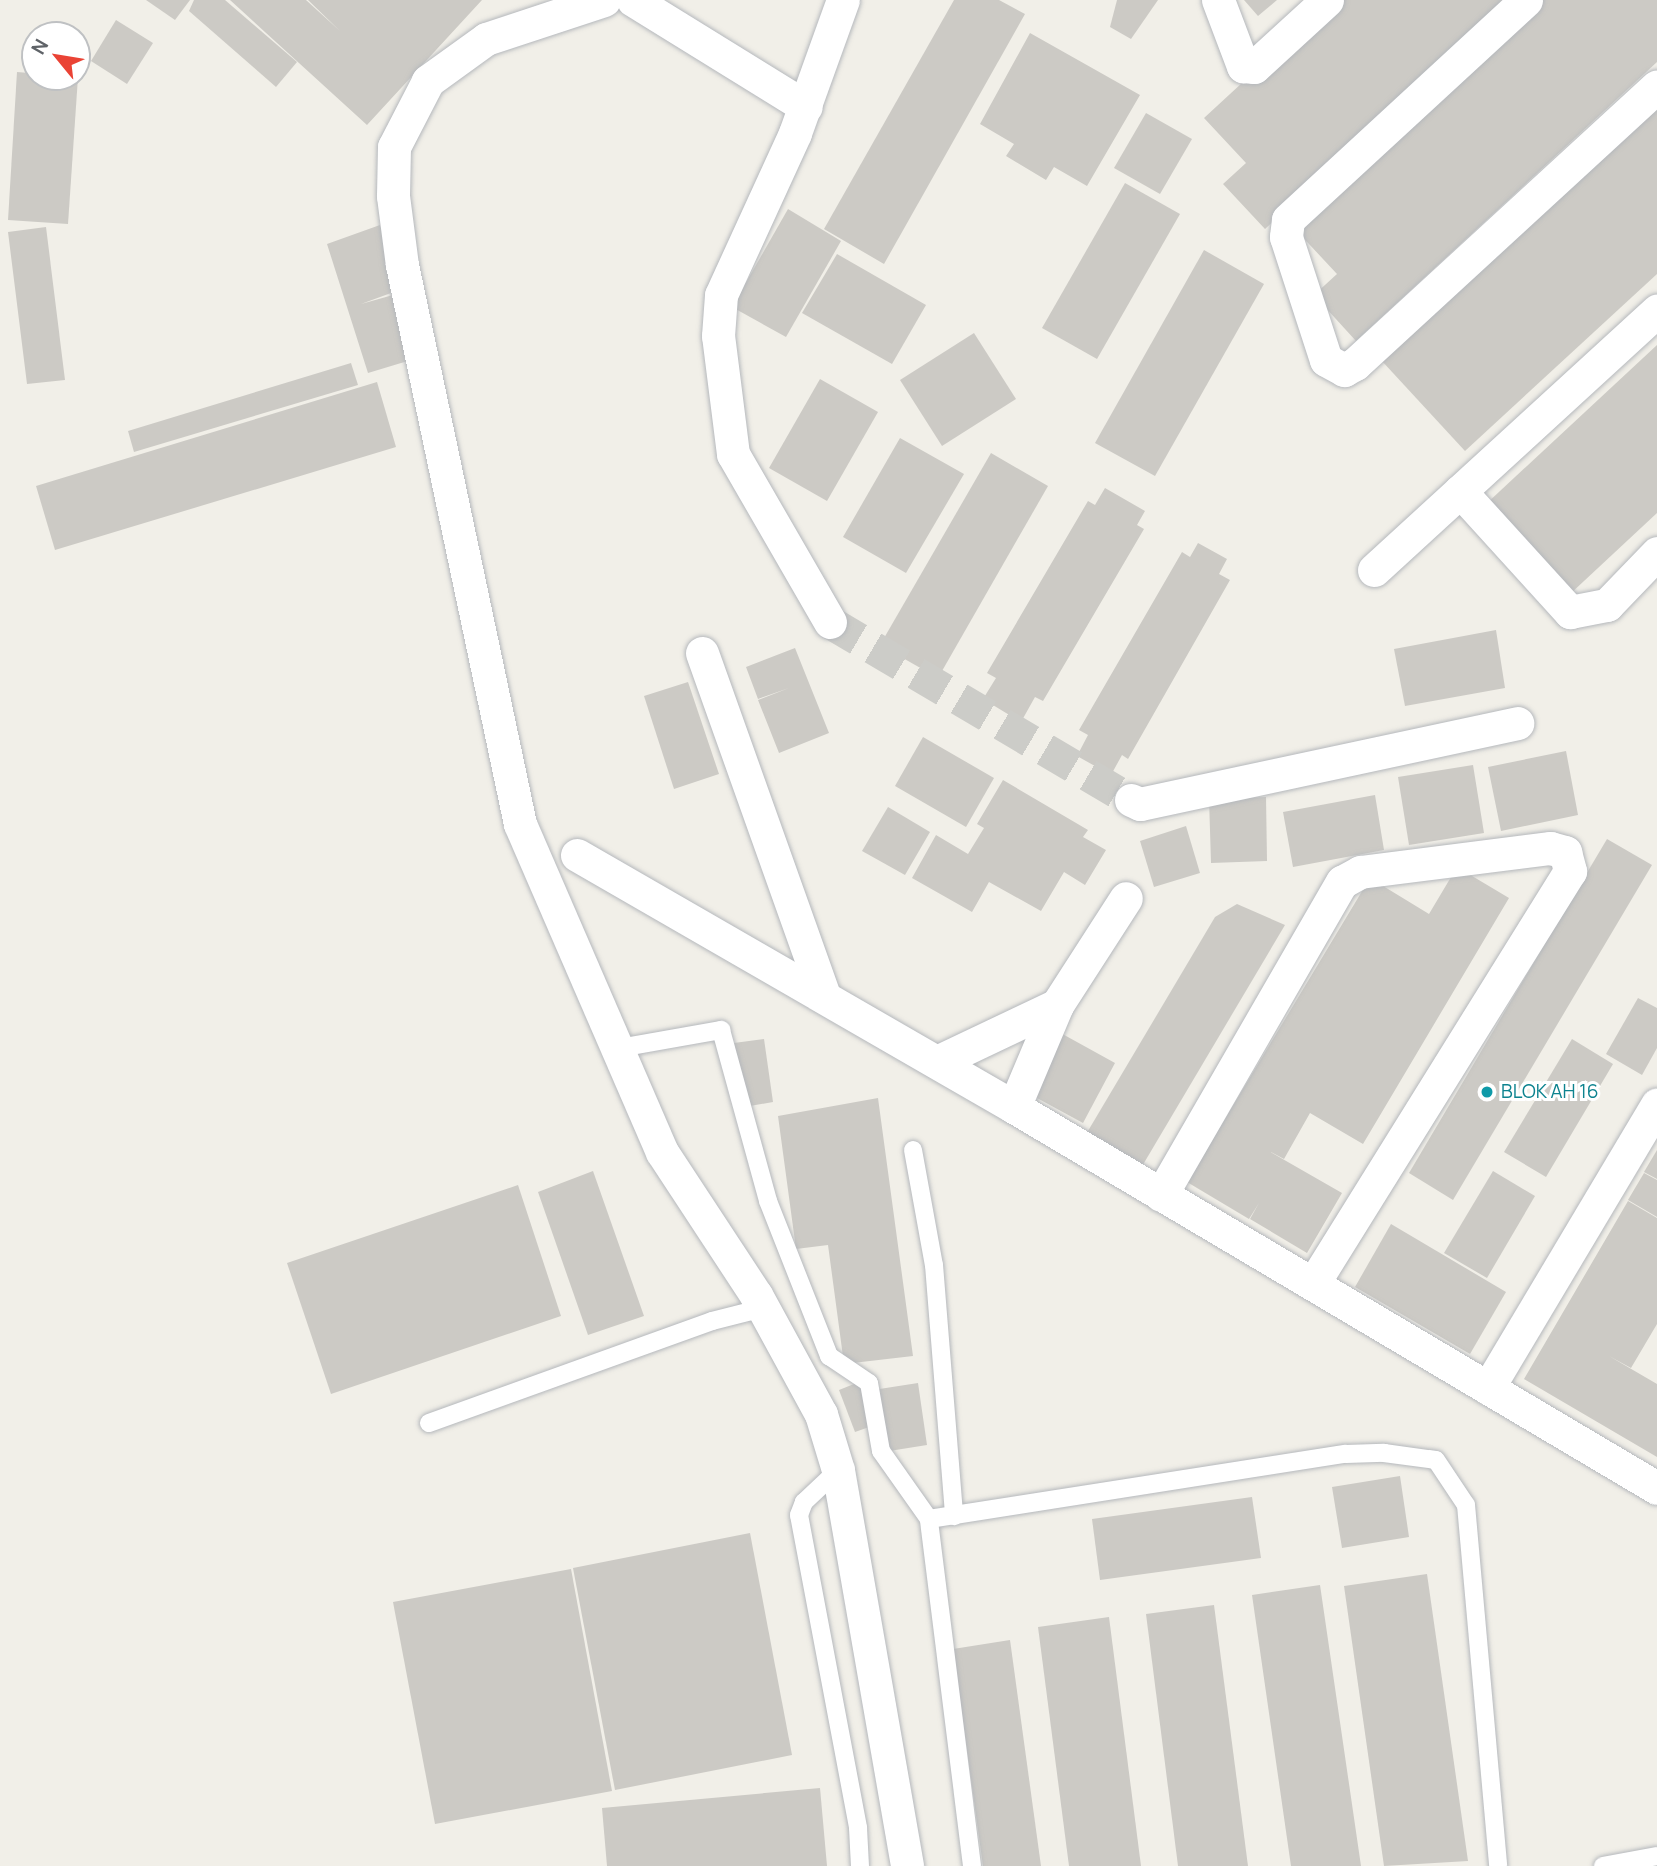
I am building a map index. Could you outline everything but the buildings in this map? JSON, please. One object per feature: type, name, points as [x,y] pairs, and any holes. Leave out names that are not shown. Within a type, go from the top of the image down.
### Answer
[{"type":"street","points":[[604,0],[486,39],[428,81],[394,147],[393,196],[451,518],[520,824],[662,1152],[763,1308],[821,1414],[838,1470],[907,1866]]},
{"type":"street","points":[[633,0],[806,107]]},
{"type":"street","points":[[831,621],[733,454],[718,336],[721,295],[806,107],[843,0]]},
{"type":"street","points":[[1219,0],[1243,66],[1254,67],[1327,0]]},
{"type":"street","points":[[1526,0],[1288,220],[1286,237],[1325,360],[1344,370],[1355,364],[1657,86]]},
{"type":"street","points":[[1374,570],[1657,311]]},
{"type":"street","points":[[1460,491],[1570,612],[1607,605],[1657,553]]},
{"type":"street","points":[[702,653],[824,995]]},
{"type":"street","points":[[1131,800],[1140,804],[1517,723]]},
{"type":"street","points":[[1161,1195],[1342,882],[1360,872],[1549,848],[1564,852],[1570,871],[1313,1284]]},
{"type":"street","points":[[577,855],[824,995],[1657,1488]]},
{"type":"street","points":[[1014,1107],[1057,1005],[1126,898]]},
{"type":"street","points":[[937,1062],[1057,1005]]},
{"type":"street","points":[[1488,1388],[1657,1104]]},
{"type":"lane","points":[[619,1048],[722,1030],[768,1200],[829,1356],[869,1383],[881,1451],[929,1519],[972,1866]]},
{"type":"lane","points":[[914,1150],[934,1265],[954,1516]]},
{"type":"lane","points":[[429,1423],[712,1321],[763,1308]]},
{"type":"lane","points":[[929,1519],[1346,1454],[1436,1460],[1466,1505],[1497,1866]]},
{"type":"lane","points":[[838,1470],[804,1502],[799,1515],[858,1828],[860,1866]]},
{"type":"lane","points":[[1602,1866],[1657,1856]]},
{"type":"tunnel","points":[[830,622],[1131,800]]},
{"type":"place","name":"BLOK AH 16","points":[[1487,1092]]}]
